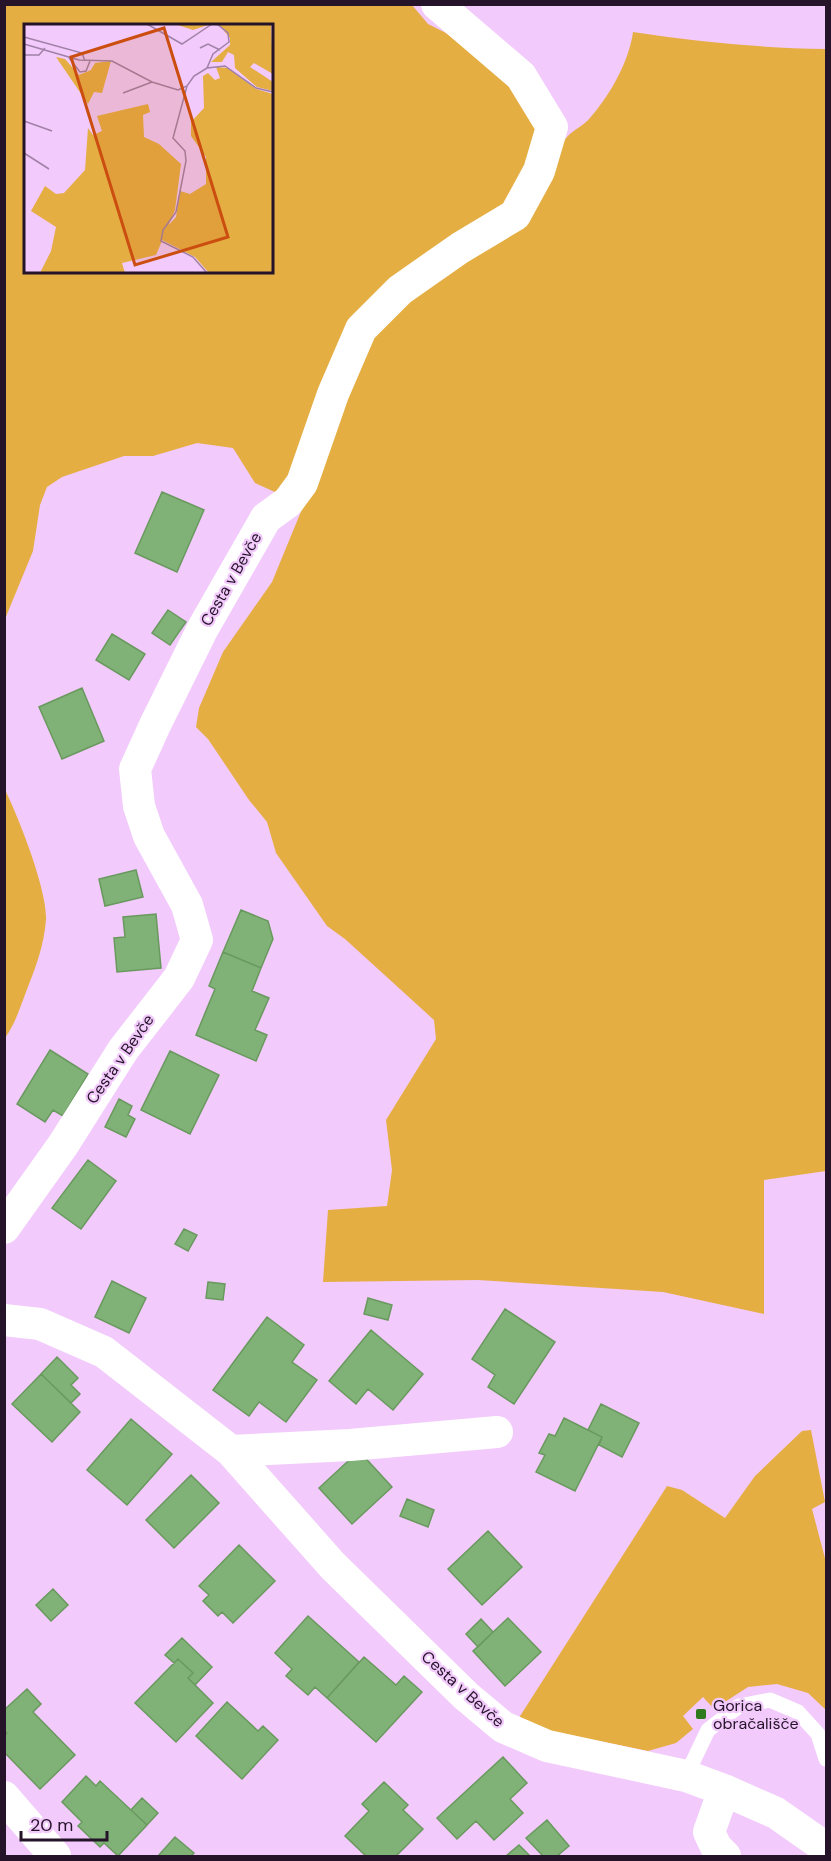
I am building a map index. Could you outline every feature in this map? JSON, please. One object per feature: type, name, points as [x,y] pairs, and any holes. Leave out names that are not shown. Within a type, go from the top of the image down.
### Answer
[{"type":"street","name":"Cesta v Bevče","points":[[4,1228],[63,1145],[123,1050],[179,978],[197,940],[187,905],[149,836],[139,806],[135,770],[198,637],[266,518],[288,502],[302,483],[333,394],[361,329],[400,290],[460,248],[515,215],[539,171],[552,128],[521,76],[436,4]]},
{"type":"street","name":"Cesta v Bevče","points":[[4,1320],[40,1324],[104,1352],[231,1451],[333,1566],[466,1696],[503,1727],[547,1746],[686,1776],[724,1790],[776,1813],[826,1848]]},
{"type":"street","points":[[231,1451],[498,1432]]},
{"type":"street","points":[[724,1790],[709,1832],[716,1847],[725,1857]]},
{"type":"street","points":[[4,1797],[55,1857]]},
{"type":"lane","points":[[686,1776],[708,1730],[739,1706],[770,1700],[798,1712],[818,1734],[826,1760]]},
{"type":"shaded area","points":[[5,5],[412,5],[428,24],[446,33],[523,95],[541,139],[515,202],[419,263],[277,493],[255,483],[233,448],[197,443],[153,456],[124,456],[62,477],[47,487],[40,505],[33,551],[5,619]]},
{"type":"shaded area","points":[[633,32],[730,44],[826,49],[826,1171],[764,1180],[764,1314],[663,1292],[478,1280],[323,1282],[328,1210],[387,1206],[392,1170],[386,1120],[436,1039],[434,1020],[345,939],[327,926],[276,853],[267,822],[249,800],[208,739],[196,727],[199,708],[223,652],[272,582],[307,497],[361,346],[555,162],[565,139],[589,119],[611,90],[623,67]]},
{"type":"shaded area","points":[[4,788],[24,834],[37,873],[46,920],[36,966],[17,1016],[5,1038]]},
{"type":"shaded area","points":[[811,1430],[825,1502],[812,1509],[826,1562],[826,1710],[808,1693],[777,1684],[748,1687],[714,1709],[703,1697],[683,1716],[693,1729],[676,1743],[648,1751],[515,1724],[667,1486],[682,1490],[725,1518],[755,1476],[802,1431]]},
{"type":"building","points":[[162,492],[204,510],[177,572],[135,553]]},
{"type":"building","points":[[168,610],[186,622],[170,645],[152,633]]},
{"type":"building","points":[[112,634],[145,654],[129,680],[96,660]]},
{"type":"building","points":[[82,688],[104,741],[62,759],[39,707]]},
{"type":"building","points":[[136,870],[143,897],[105,906],[99,879]]},
{"type":"building","points":[[241,910],[268,921],[273,939],[261,968],[223,952]]},
{"type":"building","points":[[156,914],[161,968],[117,972],[114,938],[125,937],[123,917]]},
{"type":"building","points":[[223,952],[261,968],[252,991],[269,998],[255,1030],[267,1035],[256,1061],[196,1035],[215,989],[209,986]]},
{"type":"building","points":[[50,1050],[88,1074],[63,1116],[53,1110],[45,1122],[17,1104]]},
{"type":"building","points":[[170,1051],[219,1075],[190,1134],[141,1110]]},
{"type":"building","points":[[119,1099],[132,1106],[128,1115],[135,1119],[126,1137],[105,1127]]},
{"type":"building","points":[[88,1160],[116,1181],[81,1229],[52,1208]]},
{"type":"building","points":[[184,1229],[197,1235],[188,1251],[175,1244]]},
{"type":"building","points":[[112,1281],[146,1298],[129,1333],[95,1317]]},
{"type":"building","points":[[208,1282],[225,1284],[223,1300],[206,1298]]},
{"type":"building","points":[[368,1298],[392,1305],[388,1320],[364,1314]]},
{"type":"building","points":[[505,1309],[555,1342],[514,1404],[488,1387],[495,1375],[472,1359]]},
{"type":"building","points":[[267,1317],[304,1345],[292,1362],[317,1380],[286,1422],[259,1402],[249,1416],[213,1390]]},
{"type":"building","points":[[371,1330],[423,1374],[393,1410],[368,1389],[356,1404],[329,1381]]},
{"type":"building","points":[[57,1357],[78,1378],[71,1385],[80,1394],[71,1403],[41,1374]]},
{"type":"building","points":[[41,1374],[80,1412],[52,1442],[12,1404]]},
{"type":"building","points":[[601,1404],[639,1423],[622,1457],[599,1445],[602,1437],[588,1430]]},
{"type":"building","points":[[564,1418],[602,1437],[575,1491],[536,1472],[545,1455],[539,1453],[549,1434],[555,1436]]},
{"type":"building","points":[[131,1419],[172,1454],[127,1505],[87,1470]]},
{"type":"building","points":[[359,1451],[392,1487],[352,1524],[319,1488]]},
{"type":"building","points":[[191,1475],[219,1503],[174,1548],[146,1520]]},
{"type":"building","points":[[407,1499],[434,1510],[428,1527],[400,1516]]},
{"type":"building","points":[[488,1531],[522,1567],[482,1605],[448,1569]]},
{"type":"building","points":[[239,1545],[275,1581],[233,1623],[222,1612],[218,1616],[203,1601],[209,1595],[199,1586]]},
{"type":"building","points":[[53,1589],[68,1605],[51,1621],[36,1605]]},
{"type":"building","points":[[308,1616],[359,1662],[327,1698],[315,1687],[308,1695],[286,1676],[292,1669],[275,1653]]},
{"type":"building","points":[[508,1618],[541,1652],[505,1686],[473,1651]]},
{"type":"building","points":[[481,1619],[493,1632],[478,1647],[466,1634]]},
{"type":"building","points":[[182,1638],[212,1667],[195,1685],[188,1678],[193,1673],[178,1659],[174,1663],[165,1655]]},
{"type":"building","points":[[364,1657],[396,1685],[404,1676],[422,1692],[376,1742],[327,1698]]},
{"type":"building","points":[[178,1659],[193,1673],[188,1678],[213,1703],[176,1742],[135,1703]]},
{"type":"building","points":[[27,1689],[41,1704],[33,1712],[75,1755],[40,1789],[4,1752],[4,1736],[7,1733],[4,1731],[4,1710]]},
{"type":"building","points":[[227,1702],[258,1731],[263,1726],[278,1740],[242,1779],[196,1736]]},
{"type":"building","points":[[503,1757],[527,1783],[510,1799],[523,1813],[494,1840],[476,1821],[457,1839],[437,1818]]},
{"type":"building","points":[[86,1776],[96,1786],[100,1781],[147,1825],[118,1856],[104,1843],[100,1847],[78,1826],[82,1822],[62,1802]]},
{"type":"building","points":[[384,1782],[408,1805],[403,1810],[423,1829],[396,1856],[366,1856],[345,1836],[369,1811],[362,1804]]},
{"type":"building","points":[[142,1798],[158,1813],[147,1825],[131,1810]]},
{"type":"building","points":[[547,1820],[569,1846],[557,1856],[543,1856],[526,1838]]},
{"type":"building","points":[[175,1837],[194,1853],[191,1856],[158,1856]]},
{"type":"building","points":[[519,1845],[530,1856],[506,1856]]},
{"type":"place","name":"Gorica obračališče","points":[[701,1714]]}]
